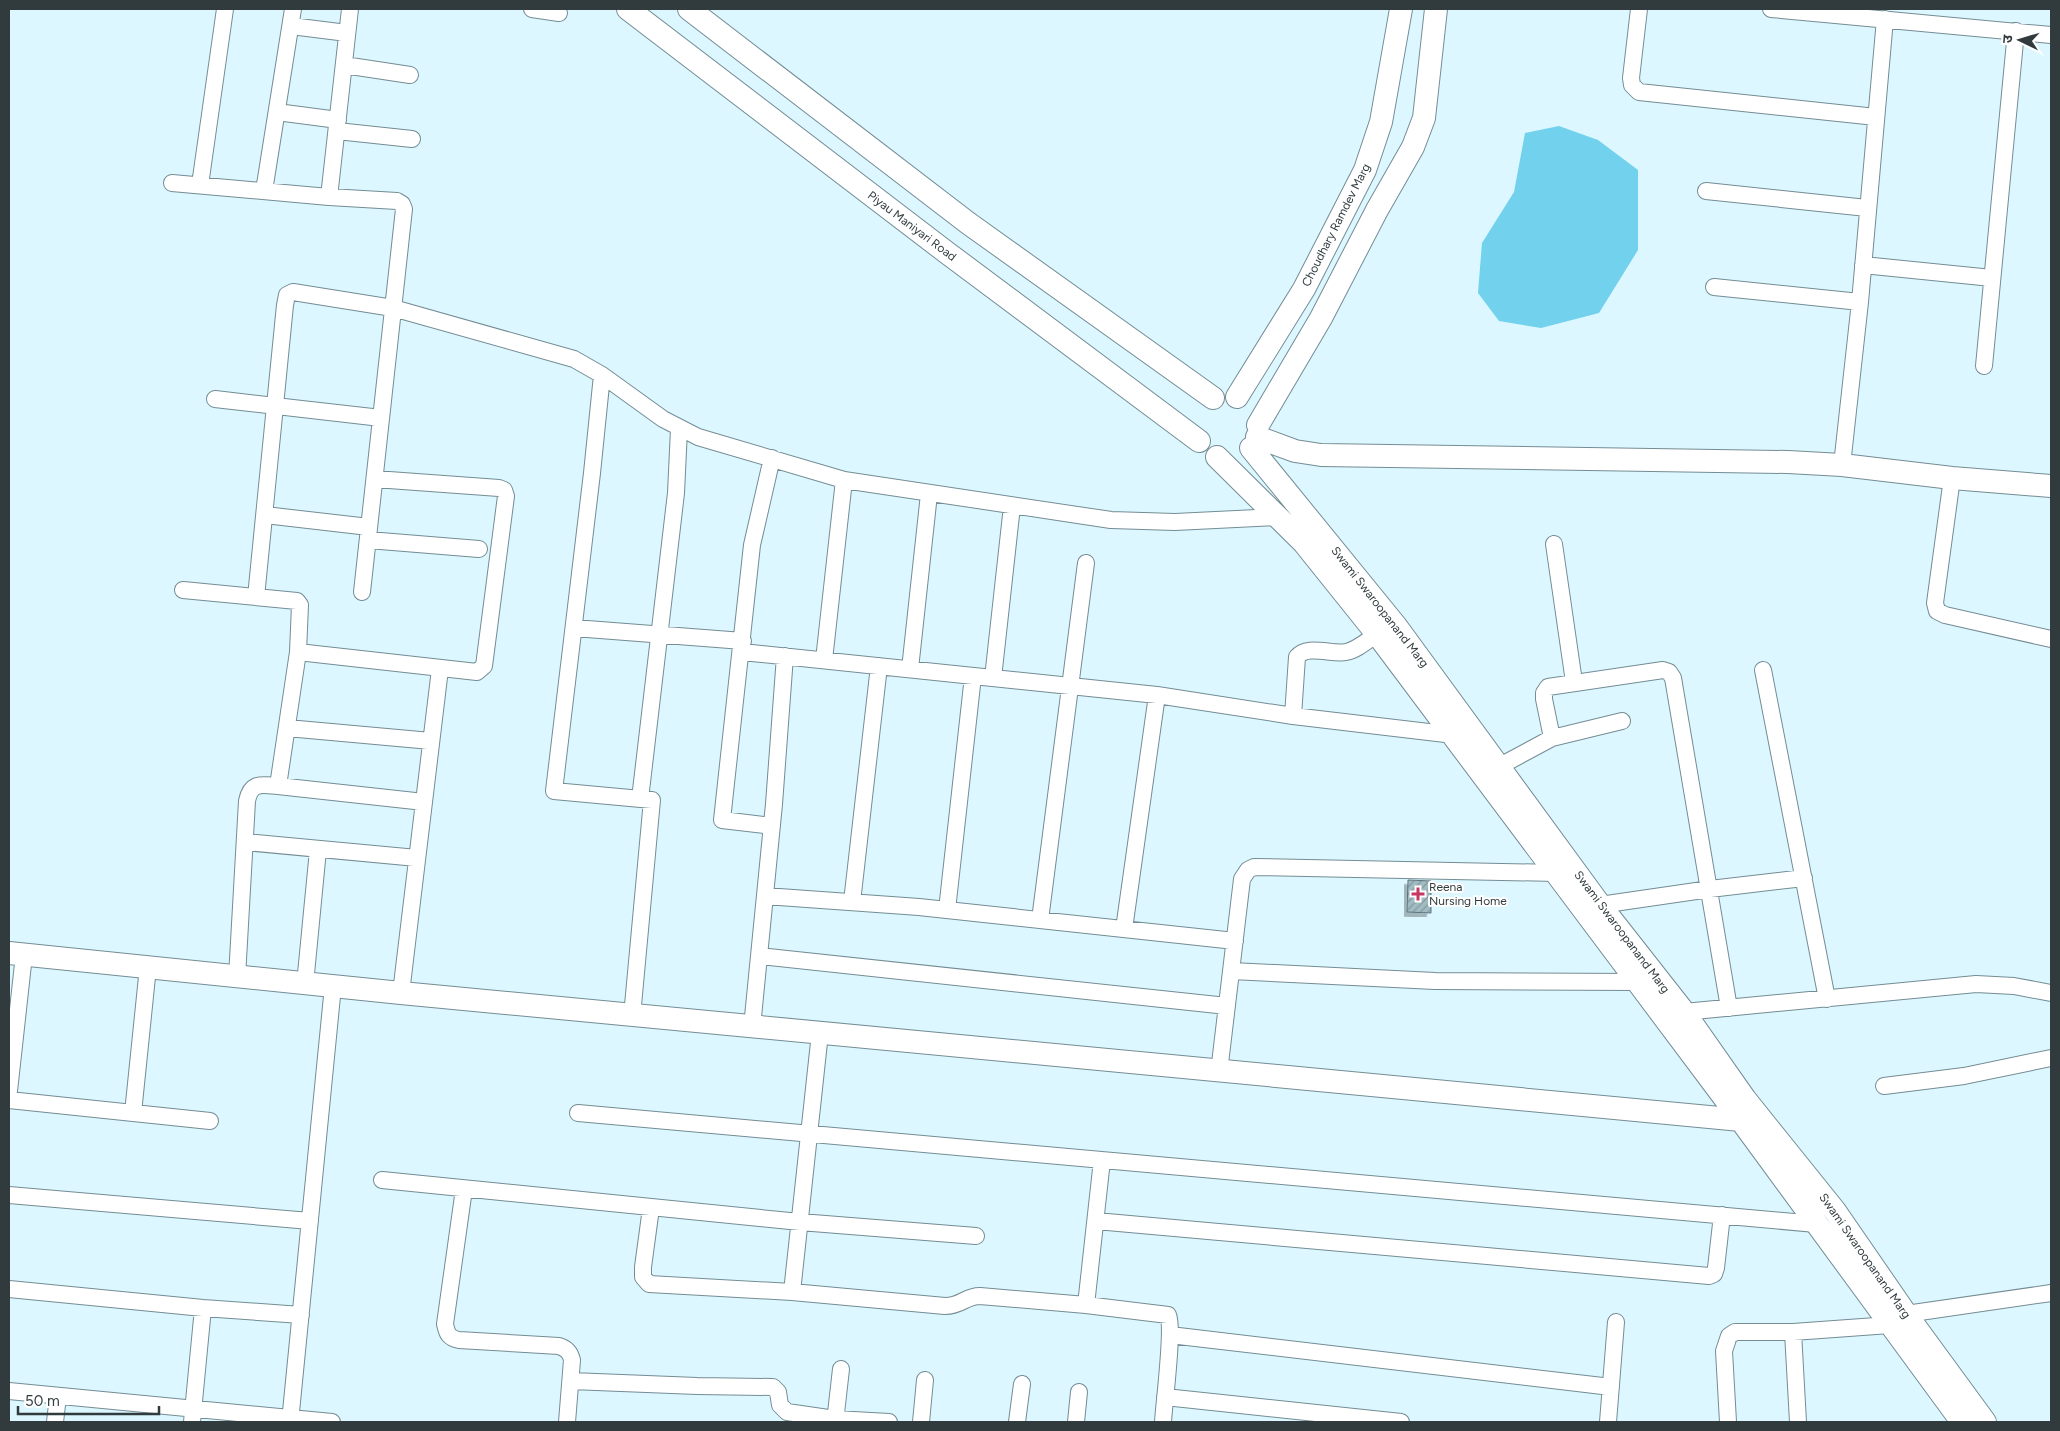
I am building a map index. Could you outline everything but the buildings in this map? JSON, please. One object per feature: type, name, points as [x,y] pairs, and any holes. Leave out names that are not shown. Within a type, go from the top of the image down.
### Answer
[{"type":"street","points":[[200,185],[225,9]]},
{"type":"street","points":[[264,191],[293,9]]},
{"type":"street","points":[[329,197],[350,9]]},
{"type":"street","points":[[532,9],[559,12]]},
{"type":"street","name":"Piyau Maniyari Road","points":[[628,9],[946,252],[1199,441]]},
{"type":"street","points":[[689,9],[968,223],[1203,409]]},
{"type":"street","name":"Choudhary Ramdev Marg","points":[[1237,397],[1304,289],[1365,170],[1381,122],[1401,9]]},
{"type":"street","points":[[1255,436],[1255,413],[1248,403],[1237,397],[1225,395],[1203,409],[1195,429],[1199,441],[1206,451],[1217,457],[1229,458],[1241,455],[1255,436],[1413,147],[1424,118],[1436,9]]},
{"type":"street","points":[[1639,9],[1631,78],[1632,85],[1640,92],[1876,117]]},
{"type":"street","points":[[1771,9],[2051,34]]},
{"type":"street","points":[[1842,465],[1860,302],[1885,19]]},
{"type":"street","points":[[291,26],[347,33]]},
{"type":"street","points":[[1984,366],[2016,31]]},
{"type":"street","points":[[344,65],[410,75]]},
{"type":"street","points":[[277,112],[337,126],[412,139]]},
{"type":"street","points":[[172,182],[329,197],[397,201],[402,204],[404,209],[362,592]]},
{"type":"street","points":[[1706,191],[1867,208]]},
{"type":"street","points":[[1863,265],[1992,278]]},
{"type":"street","points":[[1714,287],[1860,302]]},
{"type":"street","points":[[256,597],[287,295],[293,292],[393,308],[574,359],[602,375],[679,429],[698,438],[844,480],[1129,522],[1175,522],[1279,517]]},
{"type":"street","points":[[602,375],[554,791],[652,800],[632,1016]]},
{"type":"street","points":[[215,399],[381,418]]},
{"type":"street","points":[[640,799],[676,493],[679,429]]},
{"type":"street","points":[[1255,436],[1295,451],[1321,455],[1788,462],[1842,465],[1952,478],[2051,486]]},
{"type":"street","name":"Swami Swaroopanand Marg","points":[[1255,436],[1600,905],[1684,1012],[1762,1122],[1835,1211],[1898,1320],[1962,1422]]},
{"type":"street","name":"Swami Swaroopanand Marg","points":[[1217,457],[1304,543],[1377,634],[1557,873],[1816,1224],[1985,1422]]},
{"type":"street","points":[[772,458],[752,545],[722,820],[772,826]]},
{"type":"street","points":[[1952,478],[1935,602],[1937,611],[1945,615],[2051,639]]},
{"type":"street","points":[[298,652],[476,672],[484,666],[506,496],[504,490],[499,488],[375,479]]},
{"type":"street","points":[[824,660],[844,480]]},
{"type":"street","points":[[910,669],[929,494]]},
{"type":"street","points":[[993,678],[1012,506]]},
{"type":"street","points":[[265,515],[479,550]]},
{"type":"street","points":[[1554,544],[1574,682]]},
{"type":"street","points":[[1040,920],[1086,563]]},
{"type":"street","points":[[182,590],[298,601],[300,611],[298,652],[278,786]]},
{"type":"street","points":[[574,628],[659,633],[742,646],[785,656],[1157,695],[1294,716],[1454,735]]},
{"type":"street","points":[[1294,716],[1297,657],[1300,653],[1308,651],[1350,652],[1377,634]]},
{"type":"street","points":[[752,1027],[772,826],[785,656]]},
{"type":"street","points":[[852,902],[879,666]]},
{"type":"street","points":[[402,994],[440,669]]},
{"type":"street","points":[[1552,738],[1545,707],[1544,693],[1548,687],[1663,670],[1669,672],[1673,678],[1729,1008]]},
{"type":"street","points":[[1763,670],[1827,999]]},
{"type":"street","points":[[947,910],[973,676]]},
{"type":"street","points":[[1124,929],[1157,695]]},
{"type":"street","points":[[1498,767],[1552,738],[1622,721]]},
{"type":"street","points":[[287,728],[431,741]]},
{"type":"street","points":[[237,976],[249,792],[253,787],[260,785],[278,786],[424,802]]},
{"type":"street","points":[[245,842],[417,858]]},
{"type":"street","points":[[305,984],[318,850]]},
{"type":"street","points":[[1219,1072],[1242,879],[1248,870],[1254,867],[1557,873]]},
{"type":"street","points":[[1600,905],[1804,878]]},
{"type":"street","points":[[765,896],[947,910],[1235,941]]},
{"type":"street","points":[[9,1091],[16,954],[402,994],[1762,1122]]},
{"type":"street","points":[[759,956],[1227,1006]]},
{"type":"street","points":[[133,1113],[148,967]]},
{"type":"street","points":[[1232,971],[1435,981],[1637,982]]},
{"type":"street","points":[[1684,1012],[1976,984],[2014,986],[2051,993]]},
{"type":"street","points":[[290,1420],[333,986]]},
{"type":"street","points":[[792,1292],[820,1033]]},
{"type":"street","points":[[1884,1086],[1964,1076],[2051,1058]]},
{"type":"street","points":[[9,1100],[210,1122]]},
{"type":"street","points":[[578,1113],[1816,1224]]},
{"type":"street","points":[[1086,1305],[1102,1160]]},
{"type":"street","points":[[382,1180],[651,1208],[976,1236]]},
{"type":"street","points":[[464,1190],[445,1324],[446,1333],[451,1339],[559,1346],[565,1348],[570,1353],[572,1360],[567,1422]]},
{"type":"street","points":[[9,1195],[310,1221]]},
{"type":"street","points":[[651,1208],[643,1267],[643,1277],[649,1284],[792,1292],[945,1306],[959,1305],[968,1298],[980,1296],[1086,1305],[1168,1315],[1170,1335],[1163,1422]]},
{"type":"street","points":[[1096,1222],[1708,1276],[1714,1274],[1716,1268],[1722,1216]]},
{"type":"street","points":[[9,1289],[202,1308],[301,1315]]},
{"type":"street","points":[[1728,1422],[1724,1351],[1728,1336],[1736,1332],[1793,1332],[1898,1320],[2051,1293]]},
{"type":"street","points":[[192,1416],[202,1308]]},
{"type":"street","points":[[1608,1422],[1616,1322]]},
{"type":"street","points":[[1793,1332],[1798,1422]]},
{"type":"street","points":[[1170,1335],[1611,1387]]},
{"type":"street","points":[[835,1420],[841,1369]]},
{"type":"street","points":[[921,1422],[925,1380]]},
{"type":"street","points":[[571,1381],[697,1386],[773,1386],[778,1392],[780,1405],[787,1412],[835,1420],[888,1422]]},
{"type":"street","points":[[1017,1422],[1022,1384]]},
{"type":"street","points":[[9,1391],[58,1396],[192,1416],[332,1422]]},
{"type":"street","points":[[1076,1422],[1079,1392]]},
{"type":"street","points":[[55,1422],[58,1396]]},
{"type":"street","points":[[1165,1397],[1313,1417],[1401,1422]]},
{"type":"water","points":[[1559,126],[1598,140],[1638,170],[1638,250],[1599,313],[1541,328],[1499,321],[1478,293],[1482,243],[1514,192],[1525,133]]},
{"type":"place","name":"Reena Nursing Home","points":[[1418,894]]}]
